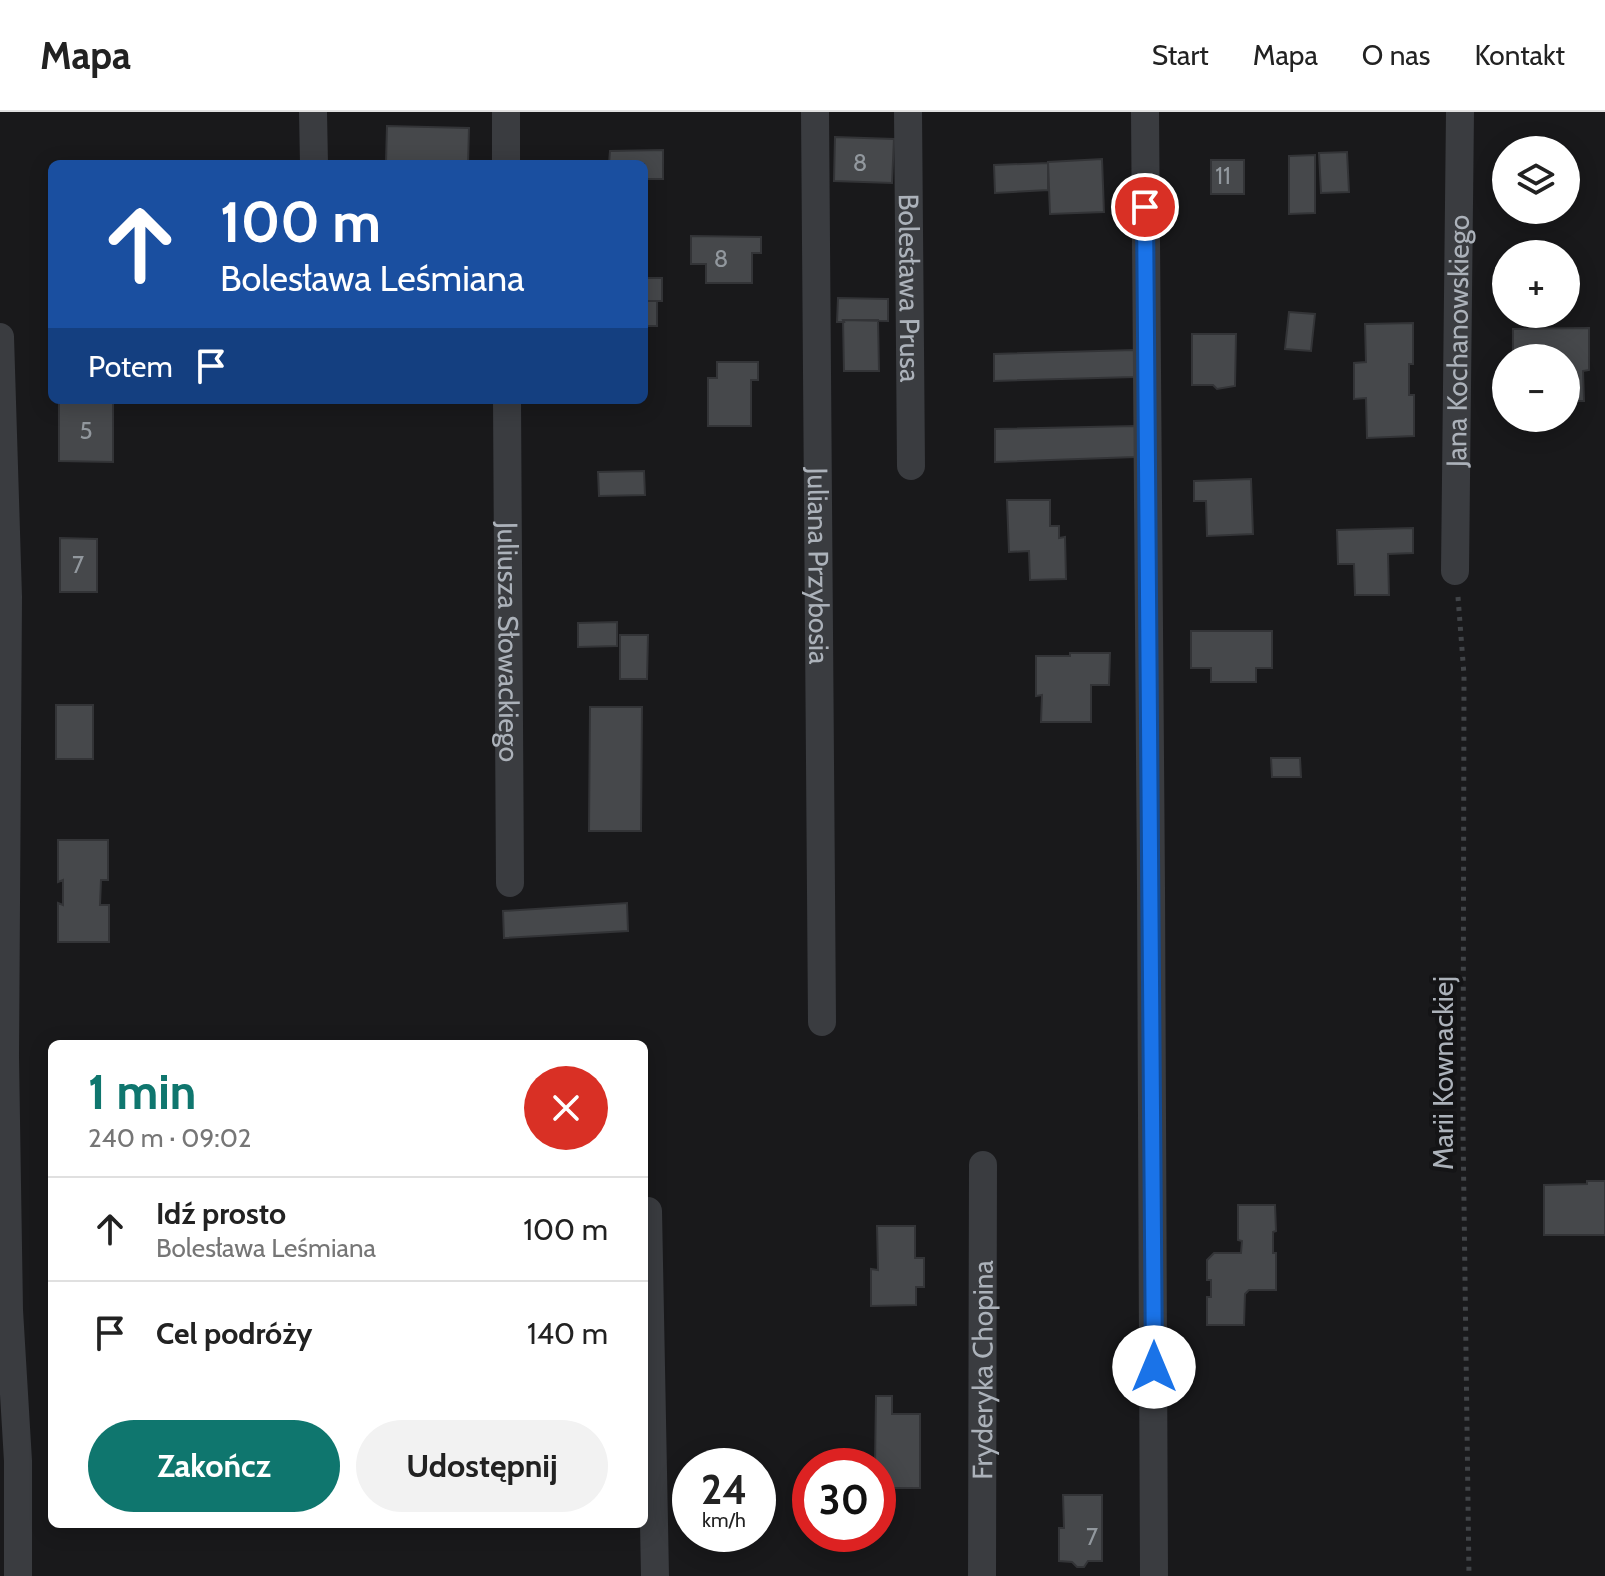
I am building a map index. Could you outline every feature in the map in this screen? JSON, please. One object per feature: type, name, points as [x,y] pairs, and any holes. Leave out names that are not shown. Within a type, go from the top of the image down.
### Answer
[{"type":"street","points":[[313,112],[314,160]]},
{"type":"street","points":[[506,112],[506,160]]},
{"type":"street","name":"Juliana Przybosia","points":[[815,112],[822,1022]]},
{"type":"street","name":"Bolesława Prusa","points":[[908,112],[911,466]]},
{"type":"street","points":[[1145,112],[1154,1576]]},
{"type":"street","name":"Jana Kochanowskiego","points":[[1455,571],[1460,112]]},
{"type":"street","points":[[0,337],[8,597],[6,1120],[9,1310],[18,1461],[18,1576]]},
{"type":"street","name":"Juliusza Słowackiego","points":[[507,404],[510,883]]},
{"type":"street","name":"Fryderyka Chopina","points":[[982,1576],[983,1165]]},
{"type":"street","points":[[648,1211],[655,1576]]},
{"type":"path","name":"Marii Kownackiej","points":[[1455,571],[1464,675],[1463,1114],[1469,1576]]},
{"type":"building","points":[[387,126],[469,128],[468,160],[386,160]]},
{"type":"building","points":[[835,137],[894,139],[892,183],[834,181]]},
{"type":"building","points":[[663,150],[663,179],[648,179],[648,160],[609,160],[610,151]]},
{"type":"building","points":[[1347,152],[1349,192],[1321,193],[1319,153]]},
{"type":"building","points":[[1315,155],[1315,213],[1289,214],[1289,156]]},
{"type":"building","points":[[1102,159],[1104,212],[1050,214],[1048,162]]},
{"type":"building","points":[[1211,160],[1244,160],[1244,194],[1211,194]]},
{"type":"building","points":[[1048,163],[1048,190],[995,193],[994,165]]},
{"type":"building","points":[[691,236],[761,237],[761,253],[752,253],[752,283],[706,283],[706,264],[691,264]]},
{"type":"building","points":[[648,278],[662,278],[662,301],[648,301]]},
{"type":"building","points":[[838,298],[888,299],[888,321],[837,322]]},
{"type":"building","points":[[648,301],[657,301],[657,326],[648,326]]},
{"type":"building","points":[[1289,312],[1315,314],[1311,351],[1285,349]]},
{"type":"building","points":[[843,320],[878,320],[879,371],[844,371]]},
{"type":"building","points":[[1413,323],[1409,395],[1414,395],[1414,436],[1367,438],[1366,398],[1354,399],[1354,363],[1366,362],[1365,324]]},
{"type":"building","points":[[1589,328],[1589,370],[1583,371],[1584,401],[1580,401],[1580,344],[1513,344],[1513,329]]},
{"type":"building","points":[[1192,334],[1236,334],[1235,386],[1217,389],[1213,385],[1192,385]]},
{"type":"building","points":[[1134,350],[1134,377],[994,381],[994,354]]},
{"type":"building","points":[[717,362],[758,362],[758,380],[751,380],[751,426],[708,426],[708,378],[717,378]]},
{"type":"building","points":[[59,404],[113,404],[113,462],[59,461]]},
{"type":"building","points":[[1135,426],[1135,457],[995,462],[995,429]]},
{"type":"building","points":[[644,471],[645,495],[599,496],[598,472]]},
{"type":"building","points":[[1251,479],[1253,534],[1207,536],[1206,501],[1194,501],[1194,481]]},
{"type":"building","points":[[1007,500],[1050,500],[1050,526],[1059,526],[1059,538],[1065,537],[1066,579],[1030,580],[1029,551],[1009,552]]},
{"type":"building","points":[[1413,528],[1413,553],[1388,554],[1389,595],[1355,595],[1354,564],[1338,564],[1337,530]]},
{"type":"building","points":[[60,538],[97,539],[97,592],[60,592]]},
{"type":"building","points":[[617,622],[617,646],[578,647],[578,623]]},
{"type":"building","points":[[1191,631],[1272,631],[1272,668],[1256,668],[1256,682],[1211,682],[1211,668],[1191,668]]},
{"type":"building","points":[[620,635],[648,635],[647,679],[620,679]]},
{"type":"building","points":[[1070,653],[1110,653],[1109,685],[1091,685],[1091,722],[1041,722],[1042,695],[1036,696],[1036,656],[1070,656]]},
{"type":"building","points":[[56,705],[93,705],[93,759],[56,759]]},
{"type":"building","points":[[590,707],[642,707],[641,831],[589,831]]},
{"type":"building","points":[[1271,758],[1300,758],[1301,777],[1272,777]]},
{"type":"building","points":[[58,840],[108,840],[108,880],[101,880],[100,905],[109,905],[109,942],[58,942],[58,903],[63,905],[63,880],[58,882]]},
{"type":"building","points":[[627,903],[628,931],[504,938],[503,911]]},
{"type":"building","points":[[1587,1181],[1605,1181],[1605,1235],[1544,1235],[1544,1185],[1587,1184]]},
{"type":"building","points":[[1238,1205],[1275,1205],[1273,1253],[1276,1253],[1276,1290],[1249,1290],[1245,1294],[1244,1325],[1207,1325],[1207,1297],[1211,1297],[1211,1280],[1207,1280],[1207,1260],[1214,1253],[1241,1253]]},
{"type":"building","points":[[877,1226],[915,1226],[915,1258],[924,1258],[924,1287],[916,1287],[916,1305],[871,1306],[871,1269],[878,1270]]},
{"type":"building","points":[[876,1396],[892,1396],[892,1414],[920,1414],[920,1488],[896,1488],[896,1448],[875,1448]]},
{"type":"building","points":[[1063,1495],[1102,1495],[1102,1561],[1088,1561],[1084,1567],[1077,1567],[1072,1562],[1059,1561],[1059,1528],[1064,1528]]},
{"type":"route","points":[[1145,207],[1154,1367]]}]
